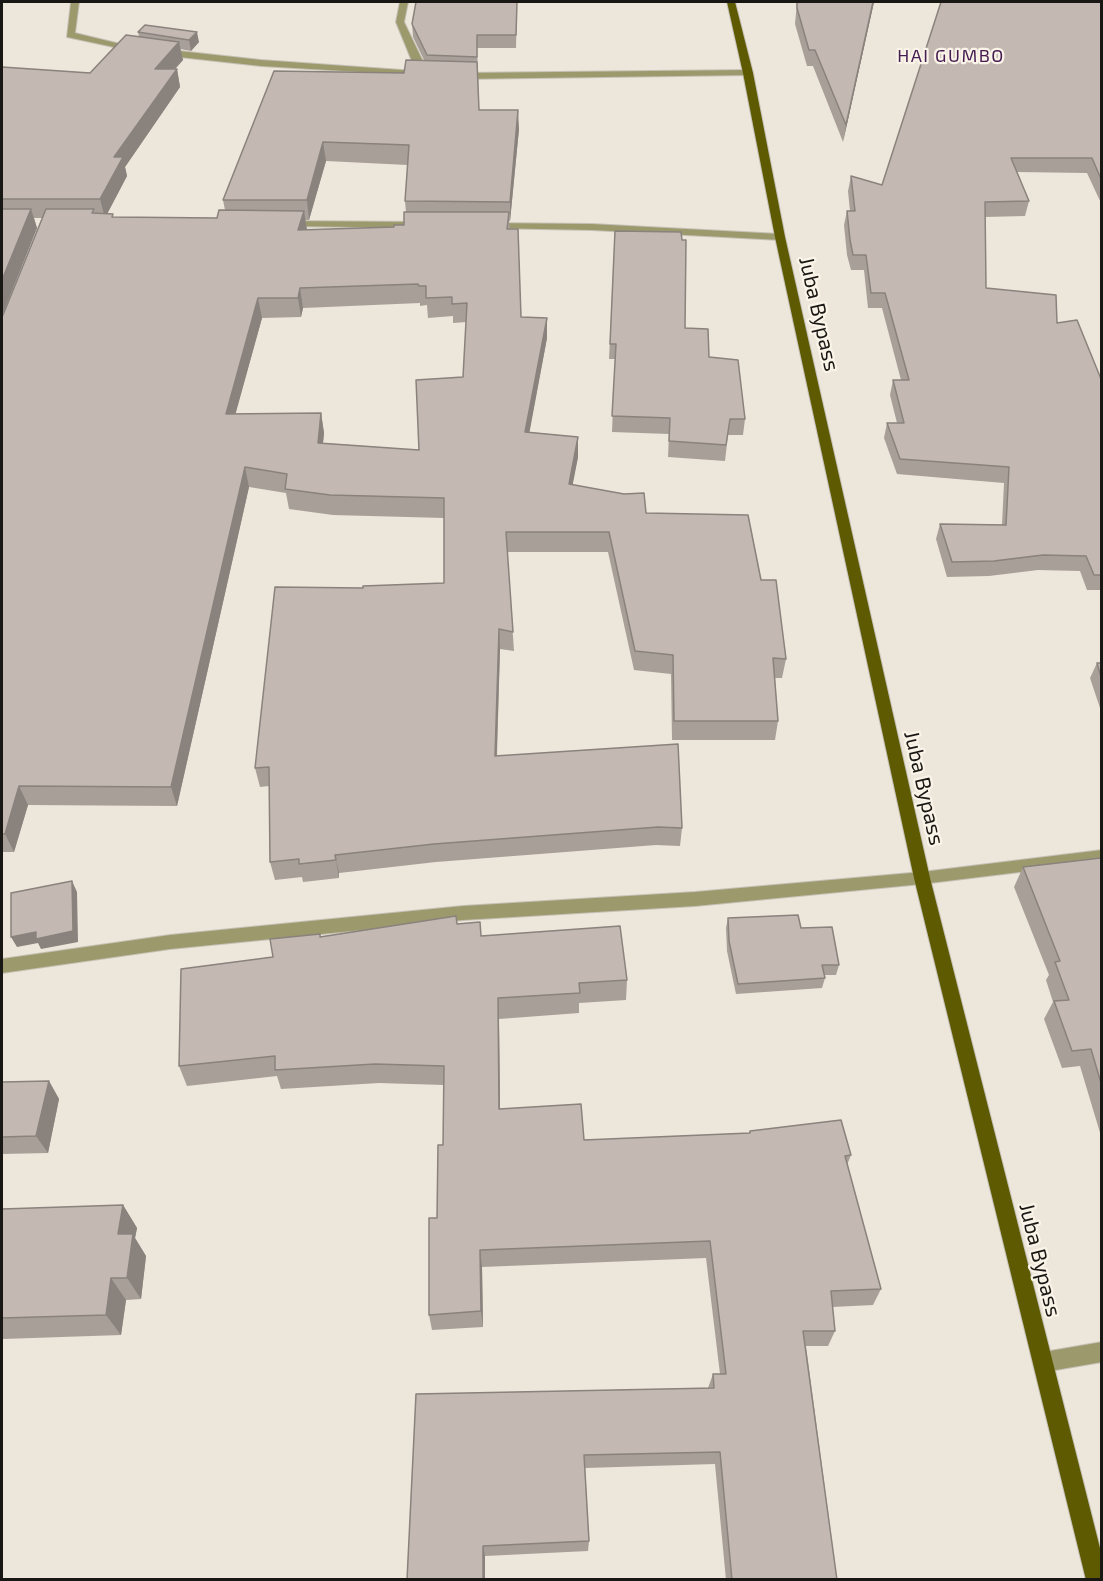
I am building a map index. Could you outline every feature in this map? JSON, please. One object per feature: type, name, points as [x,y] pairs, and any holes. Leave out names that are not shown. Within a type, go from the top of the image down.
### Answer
[{"type":"main road","name":"Juba Bypass","points":[[731,2],[748,73],[780,237],[922,878],[1097,1580]]},
{"type":"street","points":[[75,2],[70,35],[144,50]]},
{"type":"street","points":[[404,2],[400,22],[422,74]]},
{"type":"street","points":[[154,52],[261,63],[434,75]]},
{"type":"street","points":[[446,75],[748,73]]},
{"type":"street","points":[[277,224],[440,226]]},
{"type":"street","points":[[476,226],[592,227],[780,237]]},
{"type":"street","points":[[2,966],[170,942],[463,913],[695,899],[922,878],[1101,856]]},
{"type":"street","points":[[1044,1362],[1101,1352]]},
{"type":"building","points":[[416,2],[517,2],[516,35],[477,35],[477,57],[427,55],[412,24]]},
{"type":"building","points":[[797,2],[873,2],[846,125],[815,50],[809,50]]},
{"type":"building","points":[[941,2],[1101,2],[1101,179],[1092,158],[1011,158],[1029,201],[985,202],[986,288],[1056,295],[1057,323],[1077,320],[1101,379],[1101,575],[1094,575],[1086,556],[1043,555],[994,561],[952,562],[940,524],[1006,525],[1009,467],[900,459],[887,423],[904,423],[893,380],[909,380],[885,293],[871,293],[866,255],[853,255],[847,211],[855,211],[851,176],[882,185]]},
{"type":"building","points":[[145,25],[197,32],[189,40],[138,32]]},
{"type":"building","points":[[126,35],[179,42],[155,69],[177,69],[114,157],[123,157],[100,199],[2,199],[2,67],[90,73]]},
{"type":"building","points":[[406,60],[477,62],[479,110],[518,110],[510,202],[405,201],[409,145],[323,142],[307,200],[223,200],[274,71],[404,73]]},
{"type":"building","points":[[2,209],[31,209],[2,280]]},
{"type":"building","points":[[46,209],[94,209],[92,213],[113,214],[112,217],[217,218],[219,210],[304,211],[298,230],[394,227],[394,225],[404,225],[404,212],[509,212],[507,229],[518,229],[521,317],[547,318],[525,432],[578,437],[569,484],[624,494],[644,493],[646,513],[748,515],[761,580],[776,580],[786,659],[773,658],[778,721],[674,721],[673,655],[635,651],[609,532],[506,532],[513,632],[499,629],[495,756],[678,744],[682,828],[658,827],[434,844],[335,855],[336,860],[299,864],[299,859],[270,862],[269,767],[255,768],[275,587],[363,588],[363,586],[444,583],[444,498],[330,495],[285,489],[287,474],[245,467],[171,787],[19,786],[5,834],[2,834],[3,315]],"holes":[[[418,284],[426,286],[426,298],[452,297],[452,304],[467,303],[463,377],[416,380],[419,450],[318,443],[321,413],[226,414],[258,298],[298,298],[300,288]]]},
{"type":"building","points":[[615,231],[681,232],[682,240],[686,240],[685,328],[708,329],[709,357],[738,360],[745,419],[730,419],[726,445],[669,441],[670,418],[612,416],[616,344],[610,344]]},
{"type":"building","points":[[1097,663],[1101,663],[1101,677]]},
{"type":"building","points":[[1101,858],[1101,1083],[1091,1049],[1072,1051],[1054,1001],[1069,1000],[1055,962],[1060,961],[1023,867]]},
{"type":"building","points":[[72,881],[73,931],[36,939],[36,932],[11,937],[11,893]]},
{"type":"building","points":[[798,915],[801,928],[832,927],[839,965],[822,965],[825,978],[738,984],[729,941],[728,918]]},
{"type":"building","points":[[456,916],[457,924],[480,922],[481,936],[620,926],[627,980],[579,983],[580,993],[498,998],[499,1109],[581,1104],[584,1140],[750,1133],[750,1131],[841,1120],[851,1155],[845,1156],[881,1289],[831,1291],[835,1331],[803,1331],[837,1580],[732,1580],[720,1452],[584,1455],[589,1541],[483,1546],[483,1580],[407,1580],[416,1394],[714,1388],[713,1374],[726,1374],[710,1241],[480,1250],[481,1311],[429,1315],[429,1218],[437,1218],[438,1145],[443,1145],[444,1066],[375,1064],[275,1070],[275,1056],[179,1066],[181,969],[273,957],[270,939],[320,934],[320,937]]},
{"type":"building","points":[[49,1081],[36,1136],[2,1137],[2,1082]]},
{"type":"building","points":[[123,1205],[118,1234],[133,1234],[127,1278],[111,1278],[106,1315],[2,1318],[2,1209]]},
{"type":"district","name":"HAI GUMBO","points":[[951,56]]}]
